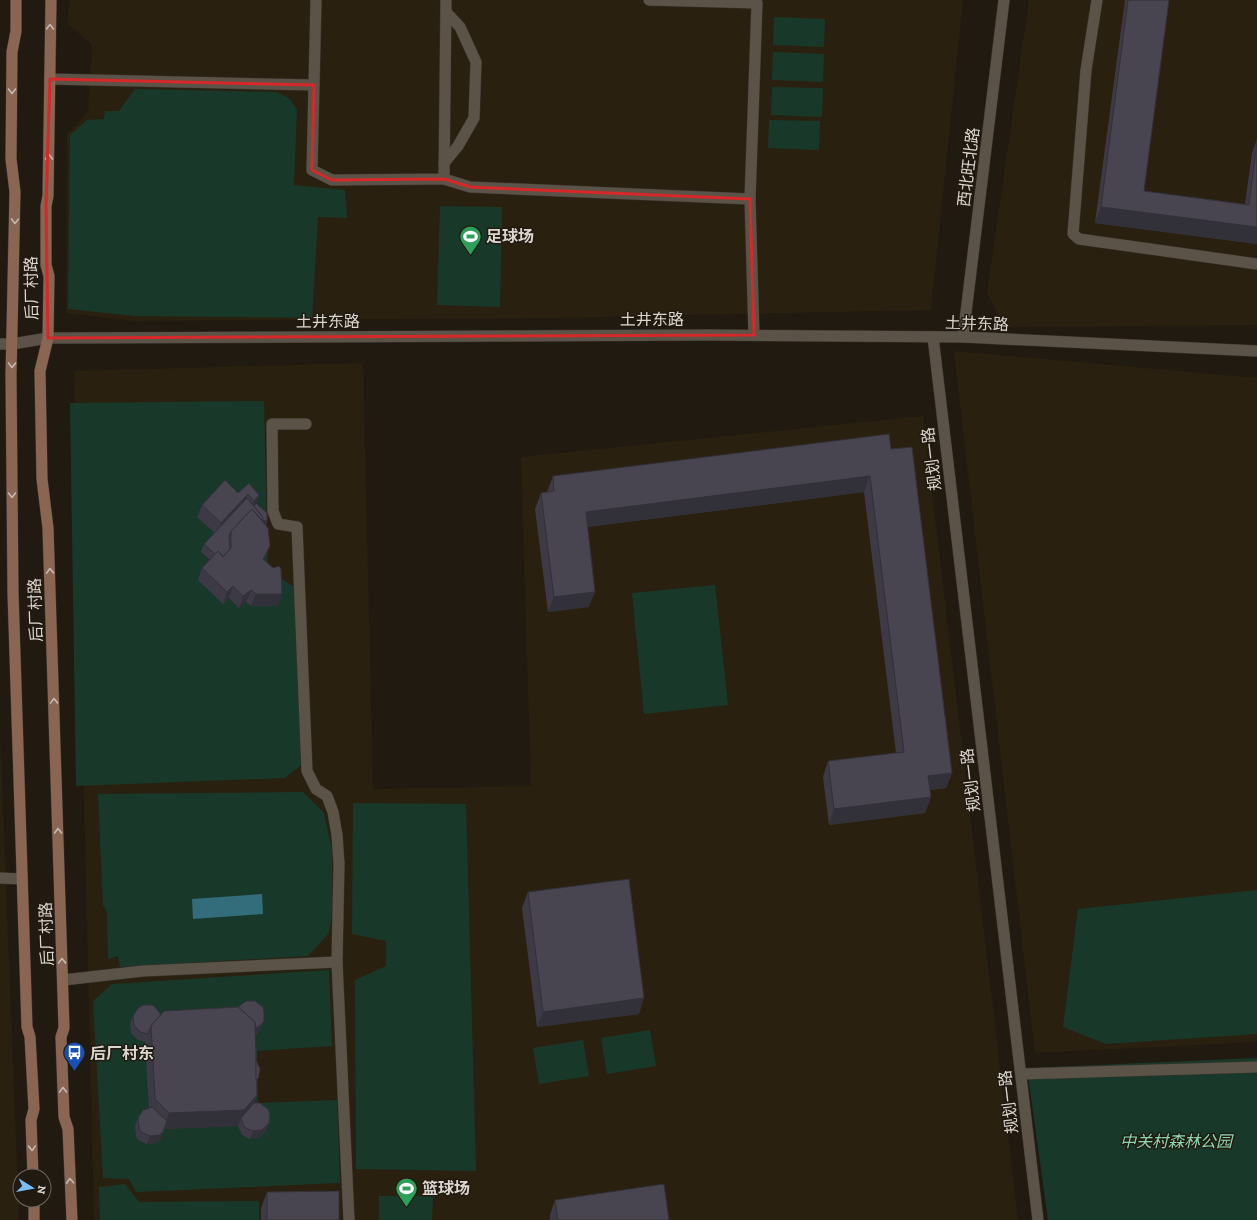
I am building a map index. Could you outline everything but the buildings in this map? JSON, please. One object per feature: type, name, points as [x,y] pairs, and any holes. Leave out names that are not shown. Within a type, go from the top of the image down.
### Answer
[{"type":"main road","name":"后厂村路","points":[[16,0],[16,31],[12,52],[12,158],[15,192],[12,344],[13,593],[27,1028],[30,1037],[34,1109],[31,1120],[33,1168]]},
{"type":"main road","name":"后厂村路","points":[[51,0],[48,196],[46,206],[46,265],[49,276],[48,338],[40,371],[41,450],[42,479],[48,528],[63,980],[64,1028],[61,1037],[72,1220]]},
{"type":"main road","points":[[34,1208],[34,1220]]},
{"type":"street","points":[[316,0],[312,170],[332,180],[444,179],[470,187],[750,199]]},
{"type":"street","points":[[444,179],[446,0]]},
{"type":"street","points":[[649,0],[757,3],[755,110],[753,120],[750,199],[754,336]]},
{"type":"street","name":"西北旺北路","points":[[963,337],[1004,0]]},
{"type":"street","points":[[1097,0],[1086,70],[1073,234],[1079,239],[1257,264]]},
{"type":"street","points":[[444,163],[458,146],[474,118],[476,62],[460,27],[446,12]]},
{"type":"street","points":[[50,79],[314,85]]},
{"type":"street","name":"土井东路","points":[[0,344],[12,344],[48,338],[754,336],[963,337],[1257,351]]},
{"type":"street","name":"规划一路","points":[[932,337],[1038,1220]]},
{"type":"street","points":[[306,424],[272,424],[273,511],[278,524],[297,527],[307,771],[316,789],[328,796],[334,812],[337,835],[339,864],[337,962],[350,1220]]},
{"type":"street","points":[[0,878],[22,879]]},
{"type":"street","points":[[63,980],[143,971],[337,962]]},
{"type":"street","points":[[1021,1074],[1257,1066]]},
{"type":"highlighted area","points":[[50,79],[314,85],[312,170],[332,180],[444,179],[470,187],[750,199],[754,335],[48,338],[46,206]]},
{"type":"shaded area","points":[[69,0],[963,0],[931,310],[553,318],[133,321],[66,313],[67,134],[88,112],[92,45],[68,24]]},
{"type":"shaded area","points":[[1029,0],[1257,0],[1257,325],[1005,327],[987,293]]},
{"type":"shaded area","points":[[954,351],[1257,378],[1257,1042],[1035,1053]]},
{"type":"shaded area","points":[[363,363],[373,789],[531,786],[521,457],[923,416],[1018,1220],[94,1220],[74,371]]},
{"type":"shaded area","points":[[0,734],[17,1168],[12,1168],[12,1208],[19,1208],[19,1220],[0,1220]]},
{"type":"green space","points":[[774,17],[825,19],[824,47],[773,45]]},
{"type":"green space","points":[[773,52],[824,54],[823,82],[772,80]]},
{"type":"green space","points":[[772,87],[823,88],[822,117],[771,115]]},
{"type":"green space","points":[[135,89],[277,92],[290,99],[297,110],[294,185],[345,190],[347,218],[318,217],[312,318],[135,316],[68,309],[70,135],[87,120],[104,119],[105,111],[119,111]]},
{"type":"green space","points":[[769,120],[820,121],[819,150],[768,148]]},
{"type":"green space","name":"足球场","points":[[440,206],[502,207],[500,307],[437,305]]},
{"type":"green space","points":[[264,401],[268,570],[296,588],[301,765],[285,778],[76,786],[70,403]]},
{"type":"green space","points":[[715,585],[728,705],[644,714],[632,593]]},
{"type":"green space","points":[[303,792],[324,813],[332,850],[332,913],[329,933],[308,956],[120,967],[118,956],[108,959],[107,912],[103,905],[98,794]]},
{"type":"green space","points":[[353,803],[466,804],[476,1171],[356,1169],[355,980],[386,966],[386,941],[352,934]]},
{"type":"green space","points":[[1257,890],[1257,1034],[1106,1044],[1063,1027],[1078,909]]},
{"type":"green space","points":[[329,970],[332,1046],[257,1051],[258,1103],[337,1100],[340,1183],[136,1192],[129,1179],[103,1178],[93,1001],[112,984]]},
{"type":"green space","points":[[650,1030],[656,1066],[607,1074],[601,1038]]},
{"type":"green space","points":[[583,1040],[589,1076],[539,1084],[533,1048]]},
{"type":"green space","name":"中关村森林公园","points":[[1257,1058],[1257,1220],[1048,1220],[1027,1068]]},
{"type":"green space","points":[[125,1184],[139,1202],[259,1201],[259,1220],[100,1220],[99,1187]]},
{"type":"green space","name":"篮球场","points":[[379,1196],[433,1196],[432,1220],[379,1220]]},
{"type":"water","points":[[262,894],[263,914],[193,919],[192,899]]},
{"type":"place","name":"足球场","points":[[470,256]]},
{"type":"place","name":"后厂村东","points":[[75,1072]]},
{"type":"place","name":"篮球场","points":[[406,1208]]}]
